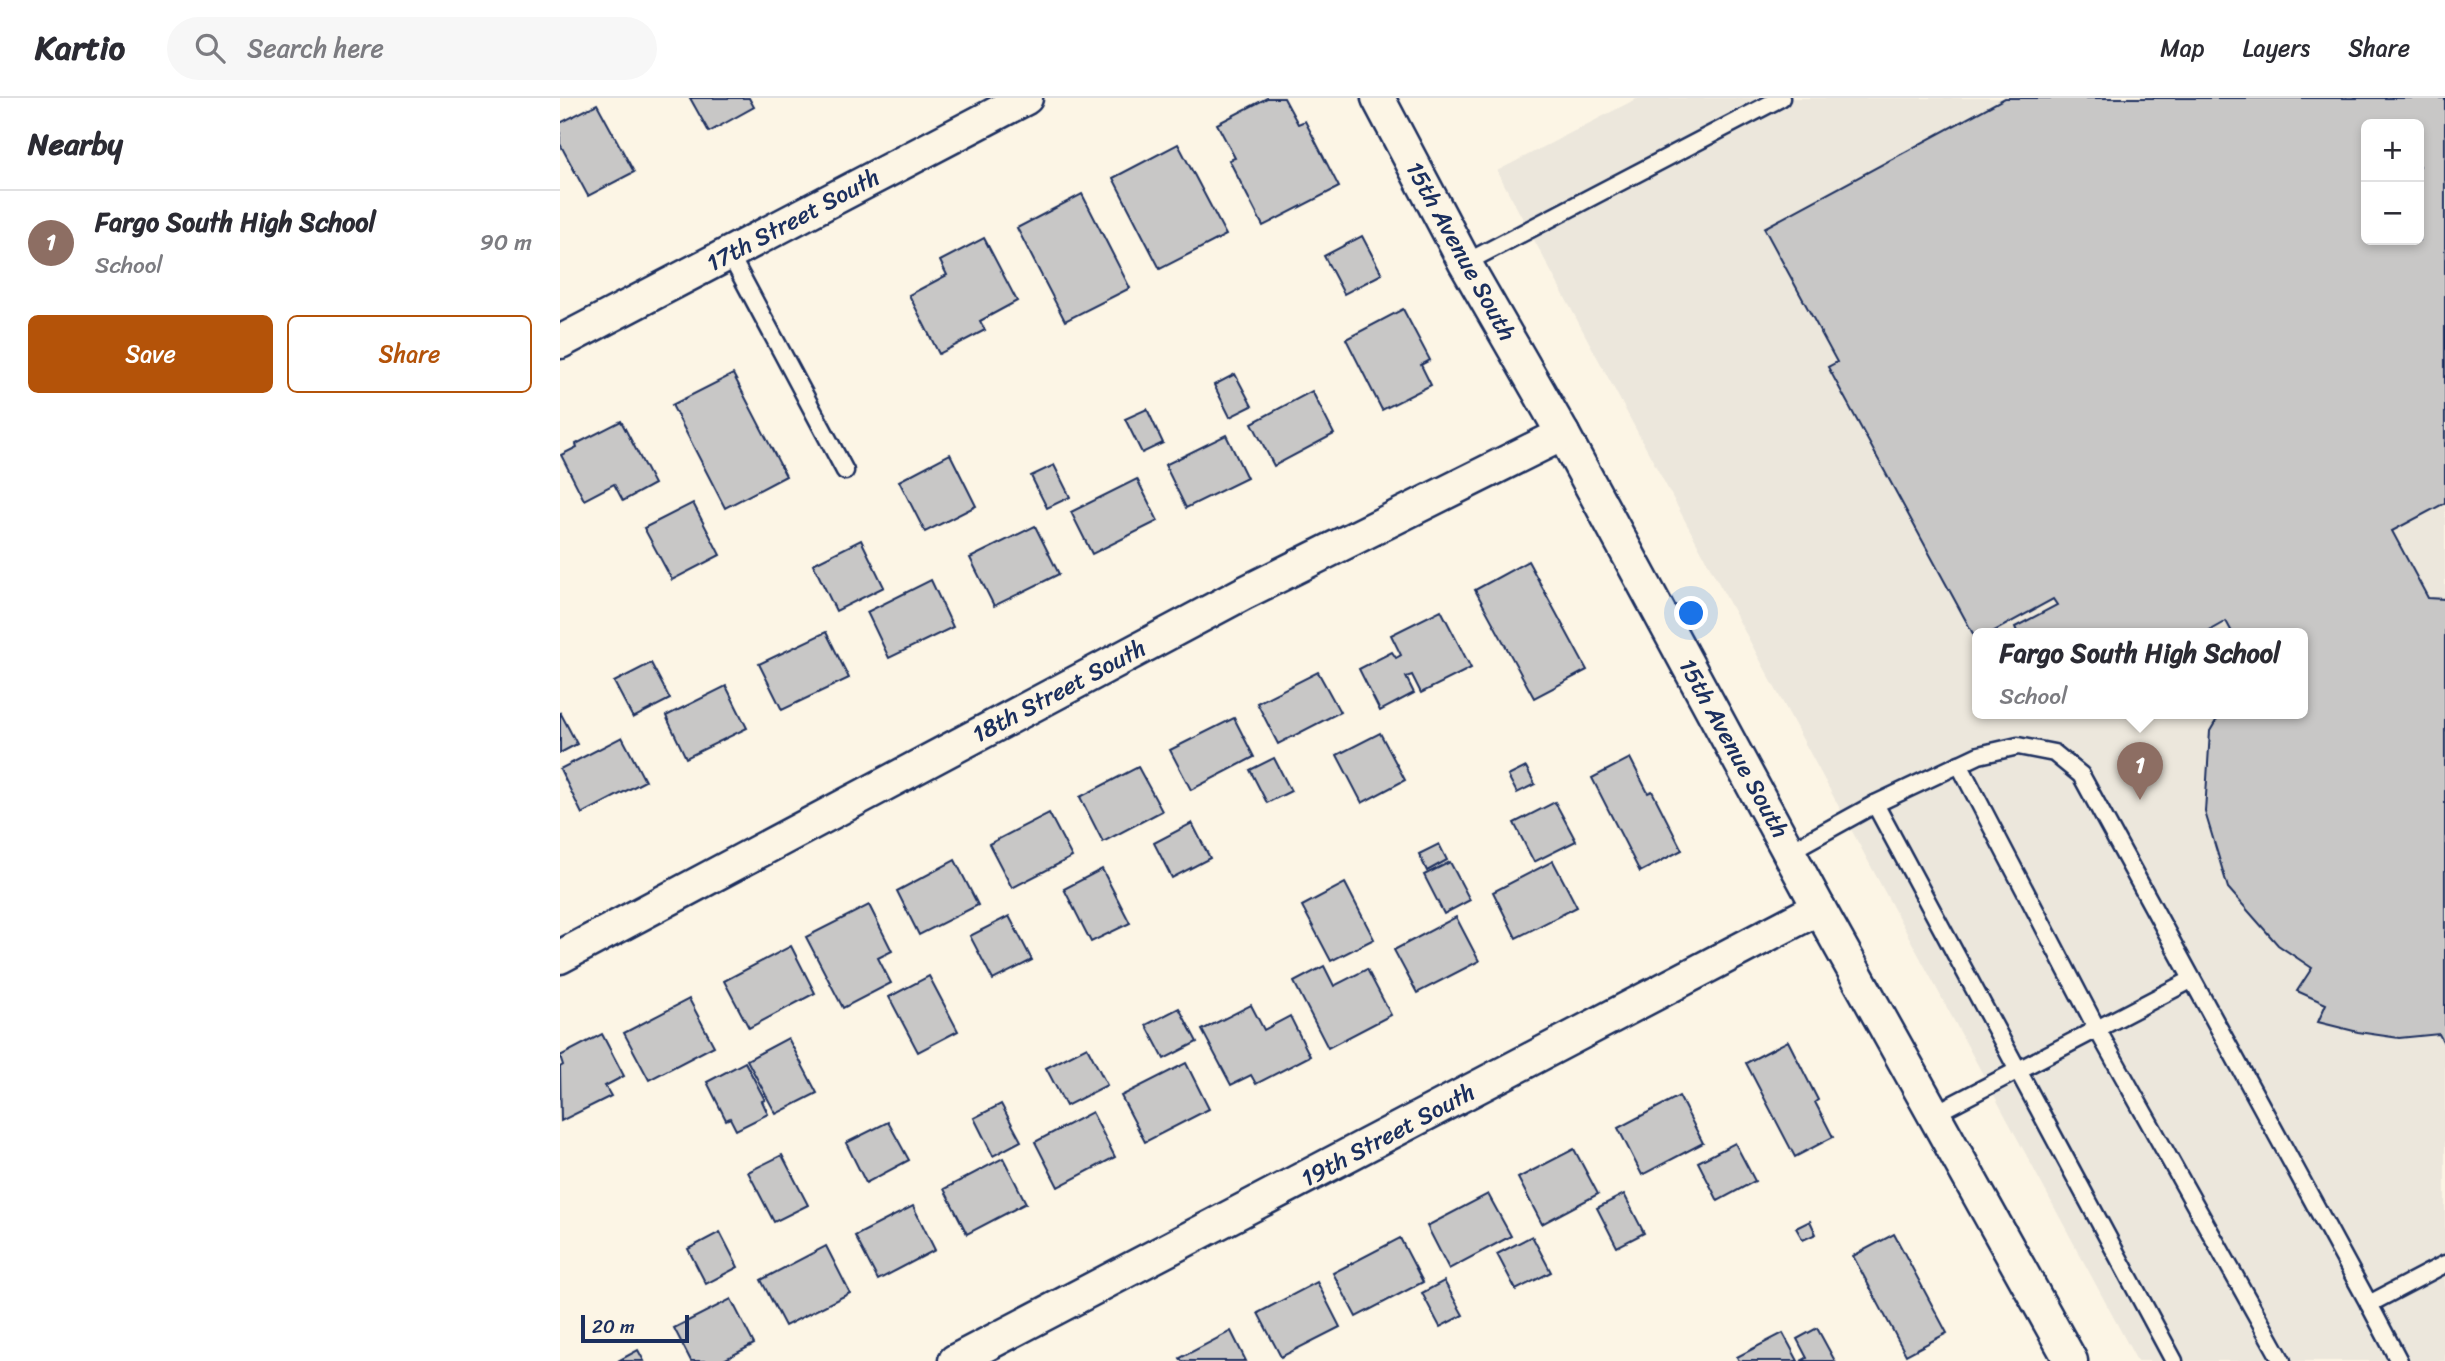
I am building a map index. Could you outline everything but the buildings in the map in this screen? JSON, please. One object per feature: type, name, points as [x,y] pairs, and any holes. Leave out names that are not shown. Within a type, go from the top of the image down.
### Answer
[{"type":"street","name":"17th Street South","points":[[560,342],[1026,98]]},
{"type":"street","name":"15th Avenue South","points":[[1378,98],[1465,263],[1563,434],[1819,908],[2071,1361]]},
{"type":"street","name":"18th Street South","points":[[560,957],[1244,593],[1563,434]]},
{"type":"street","name":"19th Street South","points":[[955,1361],[1819,908]]},
{"type":"lane","points":[[1465,263],[1781,98]]},
{"type":"lane","points":[[729,253],[845,471]]},
{"type":"lane","points":[[1790,851],[1875,804],[1979,755],[2018,746],[2054,753],[2081,775],[2399,1361]]},
{"type":"lane","points":[[1959,764],[2097,1028],[2282,1361]]},
{"type":"lane","points":[[1875,804],[2174,1361]]},
{"type":"lane","points":[[1934,1114],[2191,980]]},
{"type":"lane","points":[[2369,1304],[2445,1264]]},
{"type":"shaded area","points":[[1638,98],[2445,98],[2445,1361],[2137,1361],[1497,171]]},
{"type":"place","name":"Fargo South High School","points":[[2140,800]]}]
